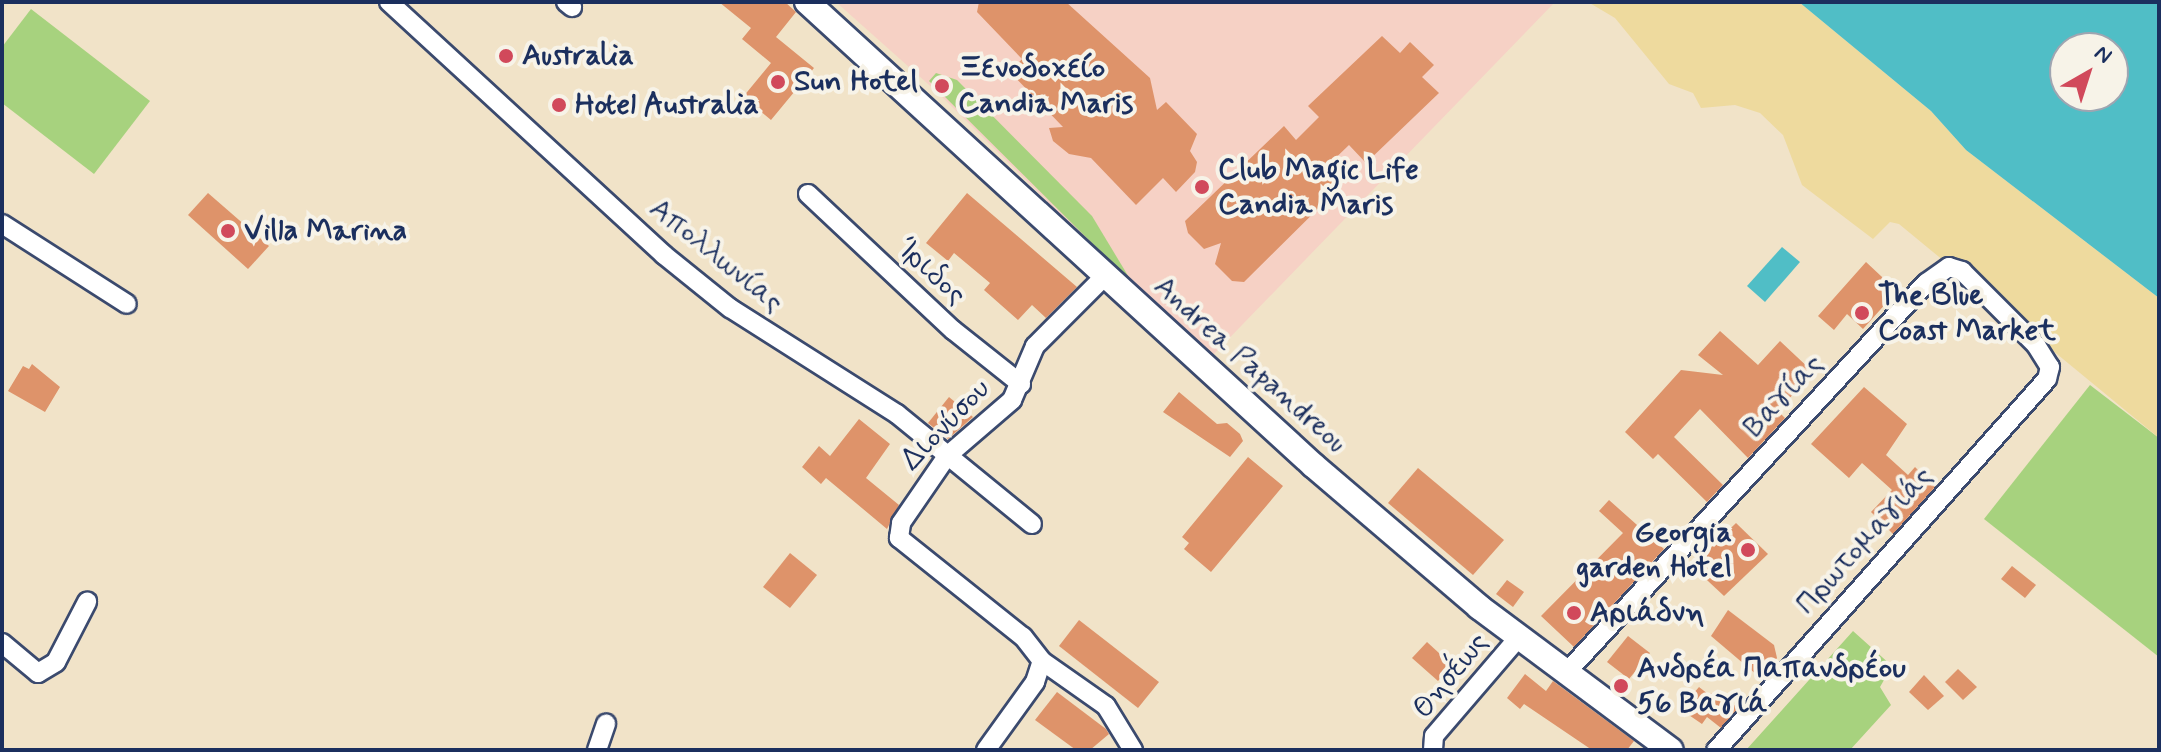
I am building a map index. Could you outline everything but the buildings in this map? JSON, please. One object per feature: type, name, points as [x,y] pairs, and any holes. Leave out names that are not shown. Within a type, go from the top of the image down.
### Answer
[{"type":"main road","name":"Andrea Papandreou","points":[[807,2],[1314,466],[1518,638],[1671,750]]},
{"type":"street","name":"Απολλωνίας","points":[[389,2],[664,255],[730,308],[897,414],[1032,524]]},
{"type":"street","name":"Ίριδος","points":[[808,194],[953,330],[1021,384]]},
{"type":"street","points":[[2,224],[127,304]]},
{"type":"street","name":"Βαγίας","points":[[1566,673],[1926,283],[1949,267],[1978,284],[2036,345],[2050,367]]},
{"type":"street","name":"Διονύσου","points":[[1042,661],[1023,637],[899,538],[912,503],[947,456],[1001,412],[1021,384],[1035,346],[1104,277]]},
{"type":"street","name":"Πρωτομαγιάς","points":[[1717,750],[2037,391],[2050,367]]},
{"type":"street","points":[[2,643],[38,673],[56,662],[87,602]]},
{"type":"street","name":"Θησέως","points":[[1433,750],[1434,736],[1518,638]]},
{"type":"street","points":[[992,748],[1035,682],[1042,661],[1106,706],[1133,750]]},
{"type":"street","points":[[597,750],[606,724]]},
{"type":"shaded area","name":"Club Magic Life Candia Maris","points":[[836,2],[1555,2],[1212,356],[1173,326],[937,92]]},
{"type":"green space","points":[[31,9],[150,101],[94,174],[2,103],[2,47]]},
{"type":"green space","points":[[936,73],[957,80],[1092,216],[1133,284],[929,81]]},
{"type":"green space","points":[[2090,385],[2159,438],[2159,657],[1984,519]]},
{"type":"green space","points":[[1853,631],[1892,666],[1880,687],[1891,705],[1850,750],[1746,750]]},
{"type":"sand","points":[[1588,2],[1799,2],[1931,111],[1966,150],[2159,298],[2159,438],[1899,224],[1890,222],[1873,239],[1802,185],[1783,135],[1760,113],[1735,105],[1701,108],[1693,93],[1669,84],[1615,18]]},
{"type":"water","points":[[1799,2],[2159,2],[2159,298],[1966,150],[1931,111]]},
{"type":"water","points":[[1782,247],[1800,262],[1765,302],[1747,286]]},
{"type":"place","name":"Australia","points":[[506,56]]},
{"type":"place","name":"Sun Hotel","points":[[778,82]]},
{"type":"place","name":"Ξενοδοχείο Candia Maris","points":[[942,86]]},
{"type":"place","name":"Hotel Australia","points":[[559,105]]},
{"type":"place","name":"Club Magic Life Candia Maris","points":[[1202,187]]},
{"type":"place","name":"Villa Marina","points":[[228,231]]},
{"type":"place","name":"The Blue Coast Market","points":[[1862,313]]},
{"type":"place","name":"Georgia garden Hotel","points":[[1748,550]]},
{"type":"place","name":"Αριάδνη","points":[[1574,613]]},
{"type":"place","name":"Ανδρέα Παπανδρέου 56 Βαγιά","points":[[1621,686]]}]
